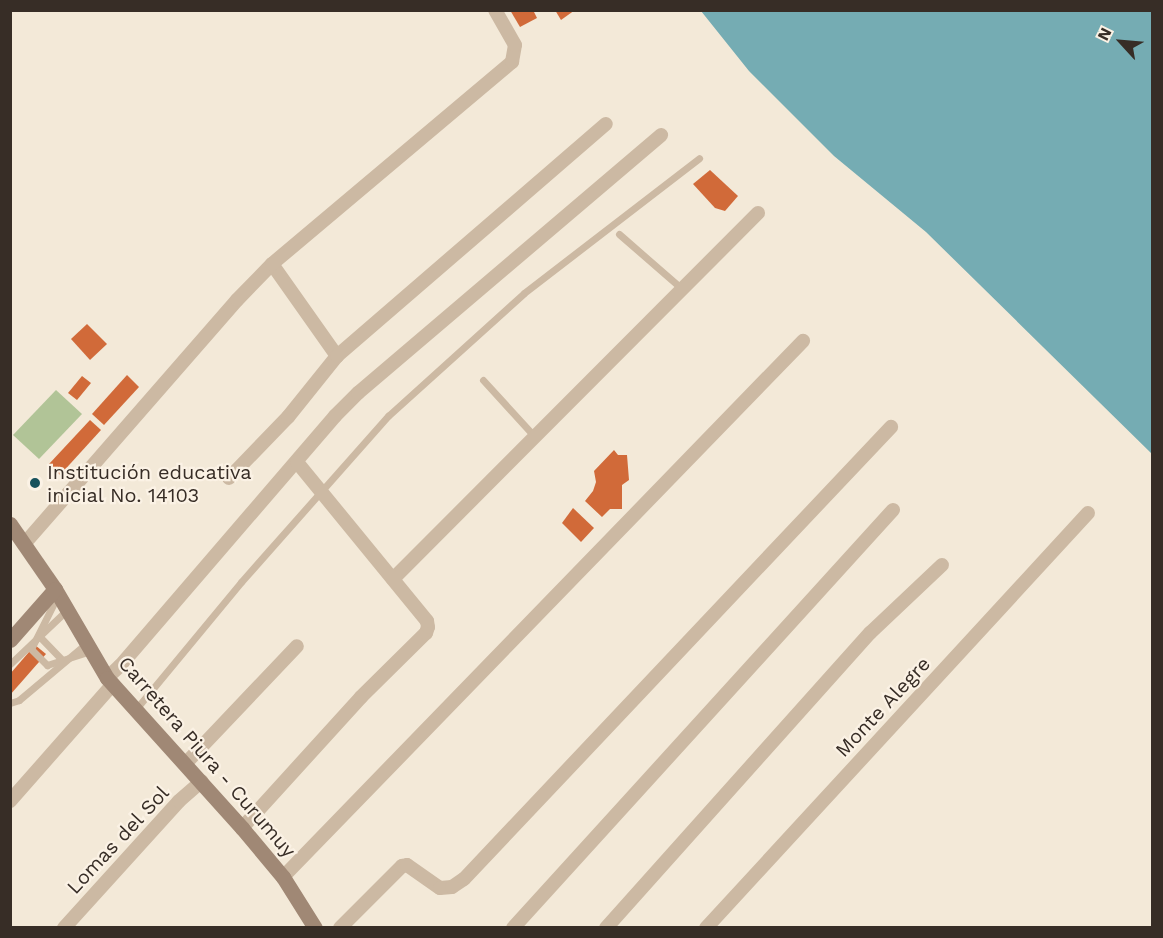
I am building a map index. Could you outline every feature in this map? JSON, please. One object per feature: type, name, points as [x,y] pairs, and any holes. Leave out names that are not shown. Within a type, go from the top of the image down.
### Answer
[{"type":"main road","name":"Carretera Piura - Curumuy","points":[[10,524],[57,592],[110,681],[202,781],[283,877],[315,927]]},
{"type":"main road","points":[[10,640],[57,592]]},
{"type":"street","points":[[25,543],[272,264],[512,62],[515,45],[495,10]]},
{"type":"street","points":[[229,478],[288,417],[337,356],[606,124]]},
{"type":"street","points":[[10,801],[120,666],[335,416],[358,393],[661,135]]},
{"type":"street","points":[[393,579],[758,213]]},
{"type":"street","points":[[272,264],[337,356]]},
{"type":"street","points":[[283,877],[803,341]]},
{"type":"street","points":[[340,927],[402,866],[407,865],[440,888],[452,887],[464,879],[891,427]]},
{"type":"street","points":[[242,828],[361,697],[426,633],[427,621],[297,462]]},
{"type":"street","points":[[513,927],[893,510]]},
{"type":"street","name":"Monte Alegre","points":[[706,927],[1088,513]]},
{"type":"street","points":[[606,927],[870,633],[942,565]]},
{"type":"street","points":[[186,763],[297,646]]},
{"type":"street","name":"Lomas del Sol","points":[[64,927],[180,801],[202,781]]},
{"type":"lane","points":[[136,709],[241,582],[388,416],[524,293],[699,159]]},
{"type":"lane","points":[[619,234],[682,289]]},
{"type":"lane","points":[[483,380],[535,437]]},
{"type":"lane","points":[[57,592],[38,639],[31,649],[47,665],[64,660],[89,647]]},
{"type":"lane","points":[[10,664],[67,610]]},
{"type":"lane","points":[[38,639],[64,660]]},
{"type":"lane","points":[[10,703],[19,700],[64,660]]},
{"type":"green space","points":[[56,390],[82,414],[39,459],[13,435]]},
{"type":"water","points":[[701,11],[1152,11],[1152,454],[926,232],[834,156],[749,71]]},
{"type":"building","points":[[510,10],[533,10],[537,18],[520,27]]},
{"type":"building","points":[[555,10],[575,10],[561,20]]},
{"type":"building","points":[[710,170],[738,196],[725,211],[715,208],[693,184]]},
{"type":"building","points":[[87,324],[107,344],[90,360],[71,339]]},
{"type":"building","points":[[127,375],[139,387],[104,425],[92,414]]},
{"type":"building","points":[[82,376],[91,383],[77,400],[68,393]]},
{"type":"building","points":[[90,420],[101,430],[60,475],[49,464]]},
{"type":"building","points":[[614,450],[618,455],[627,455],[629,480],[622,485],[622,509],[610,509],[602,517],[585,501],[593,491],[596,482],[594,471]]},
{"type":"building","points":[[573,508],[594,528],[581,542],[562,523]]},
{"type":"building","points":[[35,645],[46,654],[10,695],[10,674]]},
{"type":"place","name":"Institución educativa inicial No. 14103","points":[[35,483]]}]
